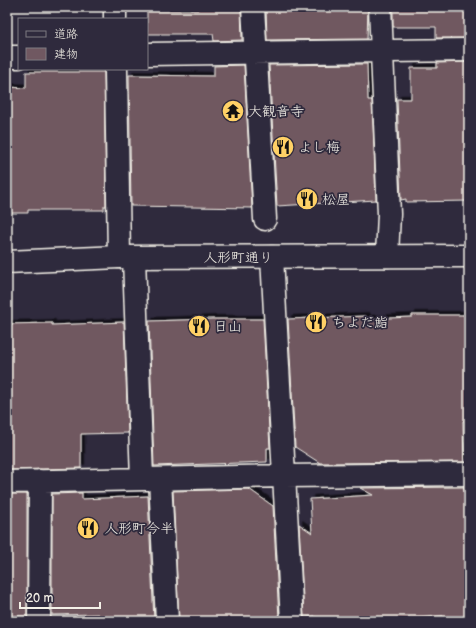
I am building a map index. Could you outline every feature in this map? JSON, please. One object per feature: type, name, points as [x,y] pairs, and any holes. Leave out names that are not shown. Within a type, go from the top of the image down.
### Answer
[{"type":"street","points":[[115,18],[116,7]]},
{"type":"street","points":[[253,7],[265,219]]},
{"type":"street","points":[[380,7],[389,214],[387,256]]},
{"type":"street","points":[[148,54],[469,50]]},
{"type":"street","points":[[7,57],[18,57]]},
{"type":"street","points":[[116,70],[127,258],[166,621]]},
{"type":"street","name":"人形町通り","points":[[7,262],[127,258],[469,256]]},
{"type":"street","points":[[272,257],[292,621]]},
{"type":"street","points":[[7,482],[469,474]]},
{"type":"street","points":[[39,621],[40,481]]},
{"type":"building","points":[[198,7],[241,7],[242,40],[214,41],[213,34],[148,34],[147,10],[198,10]]},
{"type":"building","points":[[266,7],[368,7],[367,39],[267,40]]},
{"type":"building","points":[[393,7],[469,7],[469,38],[436,38],[436,27],[393,27]]},
{"type":"building","points":[[469,62],[469,201],[406,202],[406,199],[401,200],[397,99],[411,99],[411,68],[437,68],[437,63]]},
{"type":"building","points":[[367,64],[368,100],[372,100],[376,200],[277,206],[269,65]]},
{"type":"building","points":[[244,65],[252,208],[131,206],[129,75],[214,76],[214,66]]},
{"type":"building","points":[[26,72],[104,72],[106,206],[104,206],[104,210],[28,210],[28,213],[7,213],[7,87],[26,88]]},
{"type":"building","points":[[412,315],[469,315],[469,420],[463,421],[464,462],[320,463],[295,447],[288,319],[366,316],[367,319],[412,317]]},
{"type":"building","points":[[263,319],[270,448],[267,448],[267,462],[154,466],[149,321]]},
{"type":"building","points":[[124,322],[128,433],[81,434],[81,468],[7,470],[7,324],[52,323],[52,325]]},
{"type":"building","points":[[464,487],[465,498],[469,498],[469,621],[443,621],[443,616],[379,621],[315,621],[315,616],[304,617],[299,524],[312,533],[310,499],[373,495],[360,488]]},
{"type":"building","points":[[249,489],[273,506],[279,619],[248,621],[179,621],[173,491]]},
{"type":"building","points":[[82,493],[82,499],[148,496],[154,621],[98,621],[98,614],[52,615],[52,494]]},
{"type":"building","points":[[7,494],[27,494],[27,616],[7,616]]},
{"type":"place","name":"大観音寺","points":[[233,111]]},
{"type":"place","name":"よし梅","points":[[283,147]]},
{"type":"place","name":"松屋","points":[[307,199]]},
{"type":"place","name":"ちよだ鮨","points":[[316,322]]},
{"type":"place","name":"日山","points":[[199,326]]},
{"type":"place","name":"人形町今半","points":[[88,528]]}]
